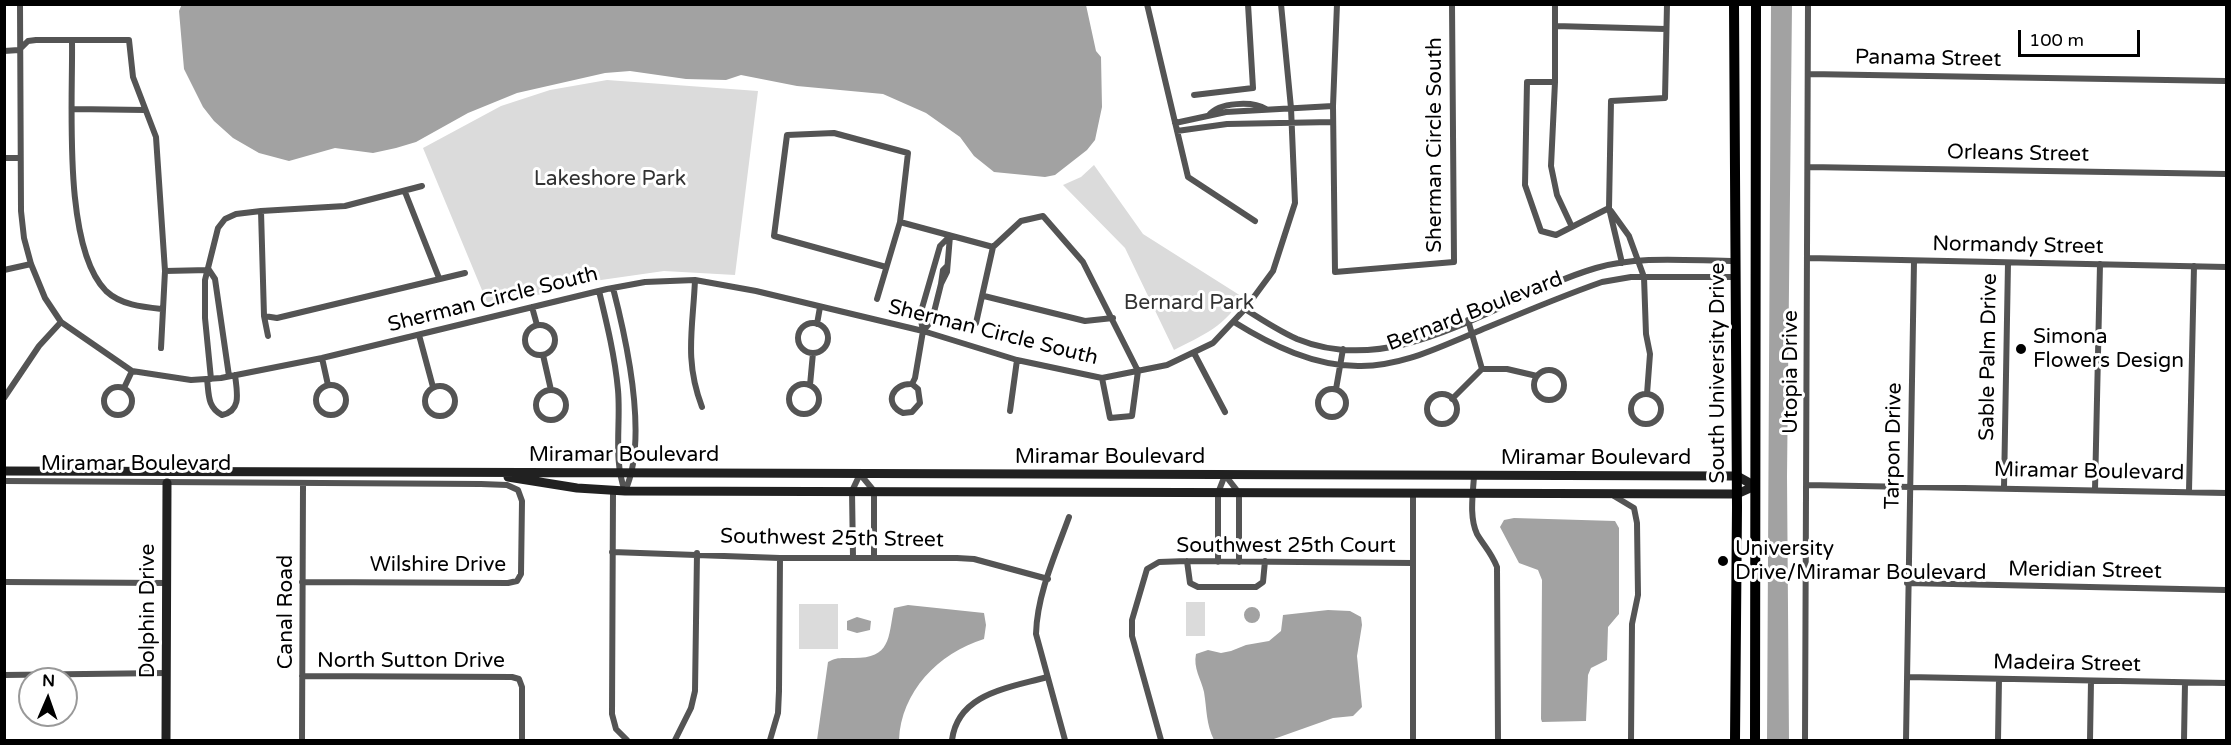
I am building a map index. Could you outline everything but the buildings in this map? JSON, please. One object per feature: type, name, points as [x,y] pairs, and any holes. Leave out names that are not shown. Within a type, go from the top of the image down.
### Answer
[{"type":"main road","name":"South University Drive","points":[[1734,4],[1737,261],[1736,741]]},
{"type":"main road","name":"South University Drive","points":[[1755,741],[1756,4]]},
{"type":"street","name":"Sherman Circle South","points":[[20,4],[20,158],[24,238],[45,298],[61,322],[132,371],[191,380],[232,376],[322,358],[613,288],[645,282],[695,280],[756,291],[923,331],[1017,360],[1102,378],[1167,365],[1213,343],[1245,309],[1272,271],[1295,202],[1292,122],[1281,4]]},
{"type":"street","points":[[1147,4],[1188,177],[1255,221]]},
{"type":"street","points":[[1194,95],[1253,88],[1248,4]]},
{"type":"street","name":"Sherman Circle South","points":[[1337,4],[1333,106],[1335,272],[1454,262],[1452,4]]},
{"type":"street","points":[[1555,4],[1555,82],[1551,166],[1557,195],[1572,227]]},
{"type":"street","points":[[1622,263],[1609,208],[1611,101],[1665,98],[1667,4]]},
{"type":"street","name":"Utopia Drive","points":[[1805,741],[1808,4]]},
{"type":"street","points":[[1555,26],[1666,29]]},
{"type":"street","points":[[4,51],[20,50],[28,41],[36,40],[129,40],[133,77],[156,137],[165,271],[161,348]]},
{"type":"street","points":[[72,41],[73,189],[86,259],[106,291],[133,306],[162,309]]},
{"type":"street","name":"Panama Street","points":[[1809,74],[2226,81]]},
{"type":"street","points":[[1555,82],[1527,82],[1525,185],[1541,231],[1556,235],[1609,208]]},
{"type":"street","points":[[1209,115],[1225,106],[1256,104],[1266,110]]},
{"type":"street","points":[[1175,123],[1241,111],[1333,106]]},
{"type":"street","points":[[73,109],[145,110]]},
{"type":"street","points":[[1241,111],[1242,124]]},
{"type":"street","points":[[1177,131],[1204,126],[1333,122]]},
{"type":"street","points":[[877,299],[900,222],[908,153],[834,133],[788,135],[774,236],[886,267]]},
{"type":"street","points":[[4,158],[20,158]]},
{"type":"street","name":"Orleans Street","points":[[1808,167],[2226,174]]},
{"type":"street","points":[[209,270],[215,279],[232,376],[237,392],[236,407],[231,413],[222,415],[213,411],[210,403],[205,280],[218,228],[225,219],[236,214],[261,211],[345,206],[422,186]]},
{"type":"street","points":[[405,192],[439,278]]},
{"type":"street","points":[[1609,208],[1629,236],[1644,277],[1646,334],[1650,354],[1647,394]]},
{"type":"street","points":[[261,211],[264,316],[268,336]]},
{"type":"street","points":[[976,323],[984,296],[993,247],[1021,221],[1043,216],[1083,262],[1138,371],[1132,416],[1110,418],[1102,378]]},
{"type":"street","points":[[900,222],[993,247]]},
{"type":"street","points":[[923,331],[932,320],[941,284],[946,279],[951,249],[950,236]]},
{"type":"street","points":[[912,384],[923,331],[920,315],[940,246],[950,236]]},
{"type":"street","name":"Normandy Street","points":[[1808,258],[2226,267]]},
{"type":"street","name":"Bernard Boulevard","points":[[1245,309],[1299,340],[1343,349],[1374,350],[1409,344],[1571,276],[1622,263],[1737,261]]},
{"type":"street","name":"Tarpon Drive","points":[[1905,741],[1914,261]]},
{"type":"street","name":"Sable Palm Drive","points":[[2004,488],[2008,263]]},
{"type":"street","points":[[4,270],[32,264]]},
{"type":"street","points":[[2095,490],[2100,264]]},
{"type":"street","points":[[2189,491],[2194,266]]},
{"type":"street","points":[[165,271],[209,270]]},
{"type":"street","points":[[264,316],[277,318],[465,273]]},
{"type":"street","name":"Bernard Boulevard","points":[[1234,322],[1268,343],[1294,353],[1359,366],[1403,361],[1593,285],[1621,278],[1737,277]]},
{"type":"street","points":[[695,280],[689,358],[694,387],[702,407]]},
{"type":"street","points":[[930,280],[941,284]]},
{"type":"street","points":[[613,288],[629,358],[633,391],[633,474],[626,490]]},
{"type":"street","points":[[599,291],[615,360],[618,392],[619,474],[626,490]]},
{"type":"street","points":[[984,296],[1085,321],[1113,318]]},
{"type":"street","points":[[532,307],[537,325]]},
{"type":"street","points":[[817,324],[820,307]]},
{"type":"street","points":[[1468,320],[1482,369]]},
{"type":"street","points":[[4,398],[39,346],[61,322]]},
{"type":"street","points":[[817,324],[825,330],[827,339],[824,348],[813,353],[802,348],[798,335],[803,327],[817,324]]},
{"type":"street","points":[[537,325],[547,326],[555,339],[552,349],[543,355],[530,351],[525,343],[526,334],[537,325]]},
{"type":"street","points":[[419,335],[433,387]]},
{"type":"street","points":[[1336,389],[1343,349]]},
{"type":"street","points":[[810,385],[799,385],[791,392],[789,402],[798,413],[812,412],[818,405],[819,396],[810,385],[813,353]]},
{"type":"street","points":[[1194,353],[1225,412]]},
{"type":"street","points":[[543,355],[550,390]]},
{"type":"street","points":[[322,358],[328,385]]},
{"type":"street","points":[[1011,411],[1017,360]]},
{"type":"street","points":[[1452,399],[1482,369],[1507,369],[1537,376],[1549,370],[1557,373],[1563,384],[1561,393],[1549,399],[1540,397],[1535,389],[1537,376]]},
{"type":"street","points":[[124,388],[132,371]]},
{"type":"street","points":[[912,384],[918,389],[920,403],[912,412],[903,413],[893,406],[892,393],[901,385],[912,384]]},
{"type":"street","points":[[328,385],[342,389],[346,398],[341,411],[332,415],[322,412],[316,404],[320,390],[328,385]]},
{"type":"street","points":[[443,386],[454,395],[452,409],[445,415],[434,415],[426,408],[426,394],[433,387],[443,386]]},
{"type":"street","points":[[113,387],[124,388],[132,396],[132,406],[125,414],[111,414],[105,407],[106,393],[113,387]]},
{"type":"street","points":[[1336,389],[1346,398],[1346,407],[1340,415],[1327,416],[1318,406],[1319,396],[1326,390],[1336,389]]},
{"type":"street","points":[[550,390],[560,393],[566,406],[561,415],[552,420],[542,417],[536,405],[542,393],[550,390]]},
{"type":"street","points":[[1441,394],[1452,399],[1457,410],[1451,421],[1438,423],[1431,419],[1427,407],[1433,397],[1441,394]]},
{"type":"street","points":[[1647,394],[1656,398],[1660,408],[1657,418],[1645,423],[1635,419],[1631,410],[1634,399],[1647,394]]},
{"type":"street","name":"Miramar Boulevard","points":[[4,471],[1737,476],[1755,486]]},
{"type":"street","name":"Miramar Boulevard","points":[[487,474],[577,488],[613,490],[1737,494],[1755,486]]},
{"type":"street","points":[[853,557],[852,491],[860,474],[874,491],[874,557]]},
{"type":"street","points":[[1225,475],[1239,493],[1239,562]]},
{"type":"street","points":[[1218,562],[1218,493],[1225,475]]},
{"type":"street","points":[[1474,476],[1472,520],[1478,535],[1490,550],[1497,567],[1498,741]]},
{"type":"street","name":"Miramar Boulevard","points":[[4,482],[481,484],[507,485],[518,490]]},
{"type":"street","name":"Dolphin Drive","points":[[166,741],[167,483]]},
{"type":"street","name":"Canal Road","points":[[302,741],[303,484]]},
{"type":"street","name":"Miramar Boulevard","points":[[1807,485],[2226,493]]},
{"type":"street","name":"Wilshire Drive","points":[[302,582],[508,583],[517,581],[521,574],[522,501],[518,490]]},
{"type":"street","points":[[613,490],[612,714],[616,729],[627,741]]},
{"type":"street","points":[[1413,493],[1413,741]]},
{"type":"street","points":[[1609,494],[1624,500],[1634,508],[1638,524],[1638,595],[1632,624],[1631,741]]},
{"type":"street","points":[[1065,741],[1036,634],[1048,579],[1069,517]]},
{"type":"street","name":"Southwest 25th Street","points":[[612,552],[697,553],[780,558],[974,559],[1048,579]]},
{"type":"street","points":[[675,741],[691,708],[694,691],[697,553]]},
{"type":"street","points":[[770,741],[778,713],[780,558]]},
{"type":"street","points":[[1187,561],[1190,583],[1198,587],[1256,586],[1263,582],[1265,561]]},
{"type":"street","name":"Southwest 25th Court","points":[[1161,741],[1132,636],[1132,620],[1147,568],[1159,562],[1187,561],[1413,563]]},
{"type":"street","points":[[4,582],[166,583]]},
{"type":"street","name":"Meridian Street","points":[[1907,583],[2226,590]]},
{"type":"street","points":[[4,675],[166,673]]},
{"type":"street","name":"North Sutton Drive","points":[[302,676],[512,676],[519,679],[522,687],[522,741]]},
{"type":"street","points":[[952,741],[958,719],[970,704],[985,695],[1047,677]]},
{"type":"street","name":"Madeira Street","points":[[1907,677],[2226,683]]},
{"type":"street","points":[[1998,741],[1999,679]]},
{"type":"street","points":[[2090,741],[2091,681]]},
{"type":"street","points":[[2184,741],[2185,683]]},
{"type":"green space","name":"Lakeshore Park","points":[[607,80],[758,91],[735,275],[664,271],[594,281],[489,307],[423,148],[501,106],[550,90]]},
{"type":"green space","name":"Bernard Park","points":[[1094,165],[1143,234],[1241,296],[1230,314],[1213,329],[1174,350],[1125,248],[1063,185],[1081,177]]},
{"type":"green space","points":[[1186,602],[1205,602],[1205,636],[1186,636]]},
{"type":"green space","points":[[799,604],[838,604],[838,649],[799,649]]},
{"type":"shaded area","points":[[182,4],[1086,5],[1096,51],[1101,57],[1102,107],[1095,140],[1087,150],[1055,175],[1045,177],[994,172],[974,156],[960,137],[926,113],[883,94],[797,86],[741,75],[726,80],[686,79],[630,71],[605,73],[517,93],[468,113],[416,142],[396,148],[373,153],[335,148],[289,161],[259,153],[233,138],[214,121],[203,107],[184,69],[179,11]]},
{"type":"shaded area","points":[[1771,5],[1792,5],[1787,476],[1789,740],[1767,740]]},
{"type":"shaded area","points":[[1514,518],[1615,521],[1619,528],[1619,614],[1608,627],[1607,660],[1591,668],[1588,675],[1586,721],[1542,722],[1542,580],[1538,570],[1519,563],[1500,527],[1504,520]]},
{"type":"shaded area","points":[[908,605],[984,613],[986,625],[984,639],[952,654],[937,664],[925,677],[907,706],[901,722],[899,740],[817,740],[828,662],[839,658],[874,655],[881,651],[888,638],[894,608]]},
{"type":"shaded area","points":[[1249,607],[1255,607],[1260,615],[1258,621],[1249,623],[1244,618],[1244,612]]},
{"type":"shaded area","points":[[1328,610],[1350,611],[1361,617],[1362,625],[1357,656],[1362,707],[1353,716],[1333,718],[1271,740],[1214,740],[1208,723],[1204,692],[1196,669],[1196,654],[1208,650],[1221,653],[1269,641],[1281,631],[1283,615]]},
{"type":"shaded area","points":[[857,617],[871,621],[870,630],[857,633],[847,630],[847,621]]},
{"type":"place","name":"Simona Flowers Design","points":[[2021,349]]},
{"type":"place","name":"University Drive/Miramar Boulevard","points":[[1723,561]]}]
